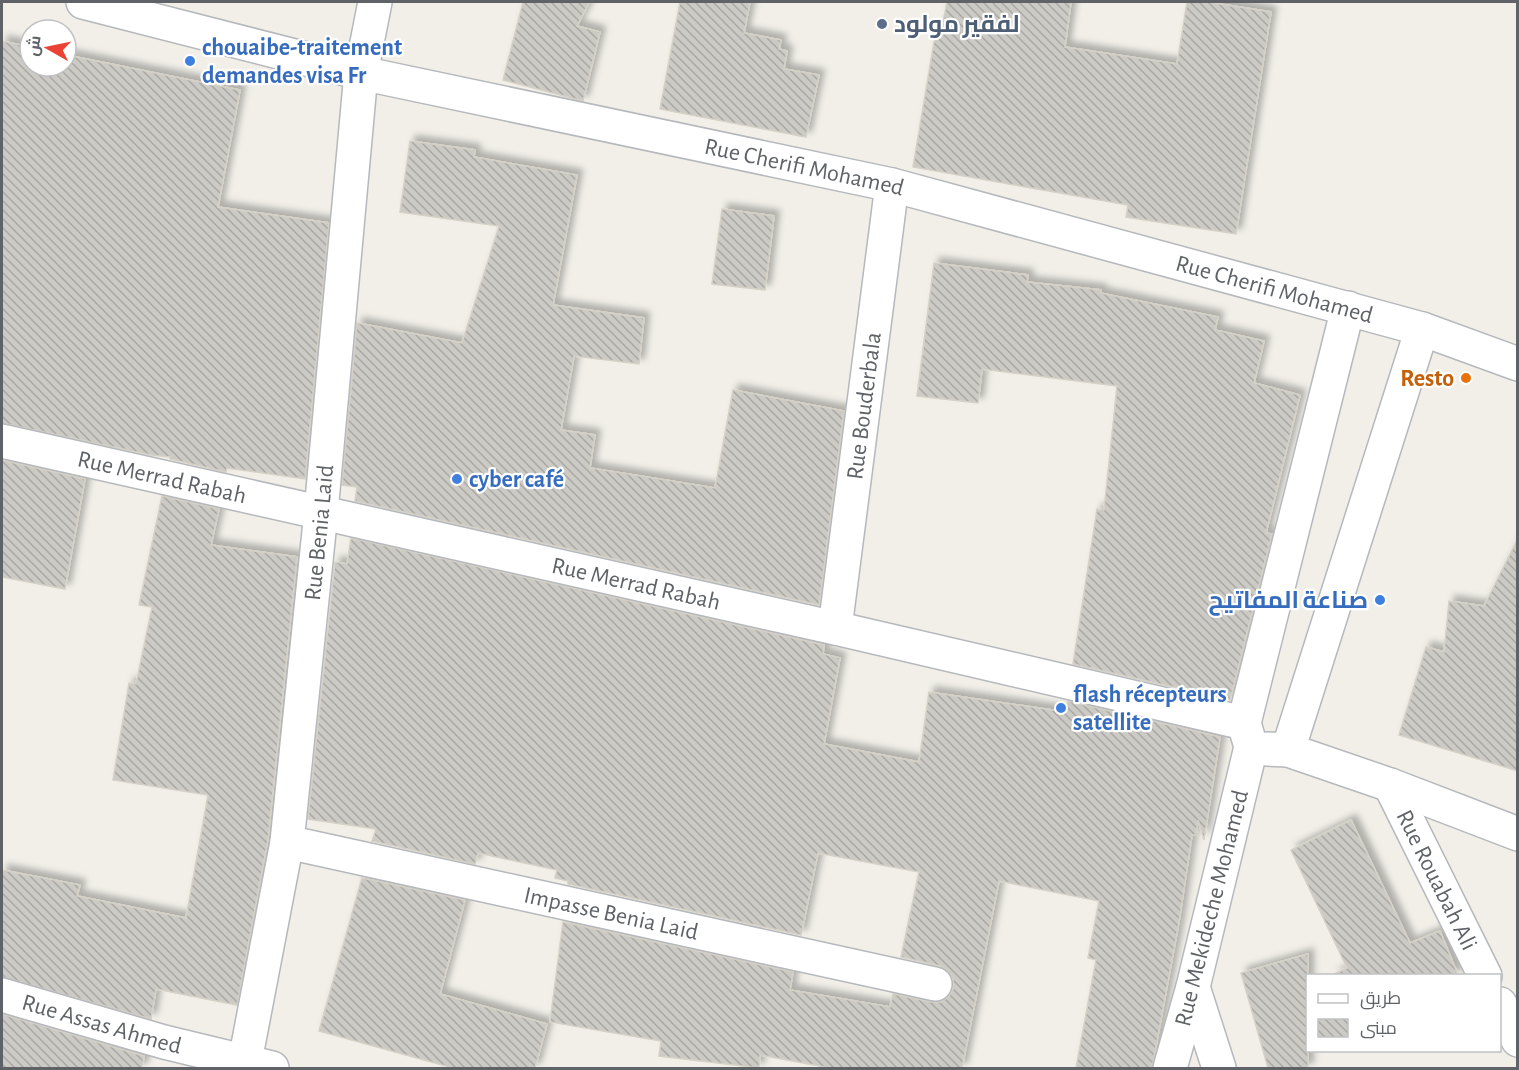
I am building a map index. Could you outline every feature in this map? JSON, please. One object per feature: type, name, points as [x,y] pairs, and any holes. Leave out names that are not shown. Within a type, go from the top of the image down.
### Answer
[{"type":"street","name":"Rue Cherifi Mohamed","points":[[83,2],[361,73],[892,185],[1422,329],[1518,364]]},
{"type":"street","name":"Rue Benia Laid","points":[[259,1065],[287,842],[321,512],[361,73],[375,2]]},
{"type":"street","name":"Rue Bouderbala","points":[[835,628],[892,185]]},
{"type":"street","name":"Rue Mekideche Mohamed","points":[[1170,1068],[1193,987],[1247,735],[1348,308]]},
{"type":"street","points":[[1288,750],[1422,329]]},
{"type":"street","name":"Rue Merrad Rabah","points":[[2,441],[835,628],[1247,735],[1390,785],[1518,834]]},
{"type":"street","name":"Rue Rouabah Ali","points":[[1390,785],[1484,974]]},
{"type":"street","name":"Impasse Benia Laid","points":[[287,842],[934,984]]},
{"type":"street","points":[[1193,987],[1219,1068]]},
{"type":"street","name":"Rue Assas Ahmed","points":[[2,995],[162,1055],[259,1065]]},
{"type":"street","points":[[1501,1006],[1518,1040]]},
{"type":"building","points":[[523,2],[589,2],[577,26],[600,32],[583,101],[503,80]]},
{"type":"building","points":[[680,2],[750,2],[744,33],[781,40],[779,49],[787,51],[784,69],[819,75],[806,137],[660,109]]},
{"type":"building","points":[[947,2],[1071,2],[1065,47],[1177,64],[1187,2],[1207,2],[1271,12],[1236,234],[1126,217],[1128,205],[913,167],[935,36],[940,37]]},
{"type":"building","points":[[2,41],[18,44],[18,78],[78,78],[78,57],[240,90],[218,207],[329,223],[305,479],[227,468],[226,472],[170,459],[170,457],[151,455],[2,423]]},
{"type":"building","points":[[410,141],[475,150],[474,157],[577,175],[553,305],[644,318],[639,364],[574,356],[561,430],[595,435],[590,468],[715,488],[733,390],[844,411],[819,605],[355,501],[357,487],[342,485],[357,323],[462,343],[499,226],[400,212]]},
{"type":"building","points":[[722,209],[774,216],[765,290],[712,284]]},
{"type":"building","points":[[934,263],[1028,275],[1027,282],[1101,290],[1100,293],[1218,317],[1215,330],[1264,341],[1254,383],[1300,395],[1266,533],[1272,534],[1230,700],[1073,664],[1097,509],[1104,510],[1117,386],[982,369],[978,403],[917,396]]},
{"type":"building","points":[[2,460],[85,479],[65,589],[2,577]]},
{"type":"building","points":[[162,496],[219,509],[211,545],[297,557],[268,839],[237,1005],[156,989],[151,1019],[2,977],[2,870],[80,885],[77,896],[186,918],[208,795],[113,780],[129,683],[136,684],[152,607],[139,605]]},
{"type":"building","points":[[351,538],[824,645],[823,654],[840,658],[824,744],[919,762],[929,692],[1066,712],[1068,701],[1220,737],[1204,840],[1198,820],[1196,835],[1192,835],[1179,922],[1152,1068],[1076,1068],[1096,960],[1088,958],[1099,901],[999,881],[962,1068],[830,1068],[760,1055],[759,1068],[659,1056],[661,1041],[550,1022],[563,922],[793,972],[790,990],[890,1007],[893,994],[941,1002],[949,996],[953,989],[953,979],[948,971],[940,966],[901,957],[919,872],[818,853],[801,935],[568,884],[568,881],[555,878],[557,870],[478,853],[475,864],[372,841],[376,829],[308,819],[335,562],[347,564]]},
{"type":"building","points":[[1518,538],[1518,771],[1399,735],[1426,647],[1444,652],[1449,601],[1484,606]]},
{"type":"building","points":[[1351,820],[1410,943],[1440,931],[1458,974],[1334,974],[1347,968],[1291,850]]},
{"type":"building","points":[[362,878],[465,900],[440,994],[547,1024],[535,1068],[453,1068],[319,1031]]},
{"type":"building","points":[[1308,954],[1306,1052],[1308,1052],[1308,1068],[1268,1068],[1241,973]]},
{"type":"building","points":[[2,1014],[144,1056],[142,1068],[2,1068]]},
{"type":"place","name":"لفقير مولود","points":[[882,24]]},
{"type":"place","name":"chouaibe-traitement demandes visa Fr","points":[[190,61]]},
{"type":"place","name":"Resto","points":[[1466,378]]},
{"type":"place","name":"cyber café","points":[[457,479]]},
{"type":"place","name":"صناعة المفاتيح","points":[[1380,600]]},
{"type":"place","name":"flash récepteurs satellite","points":[[1061,708]]}]
